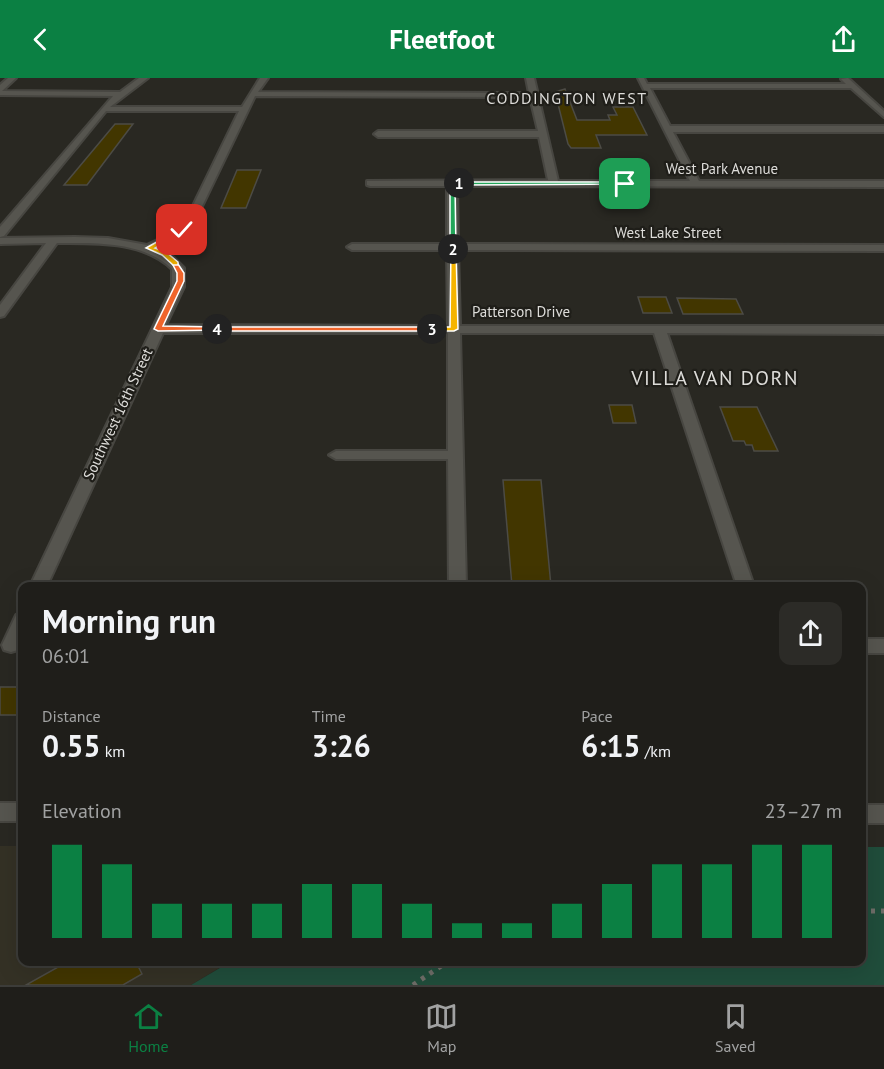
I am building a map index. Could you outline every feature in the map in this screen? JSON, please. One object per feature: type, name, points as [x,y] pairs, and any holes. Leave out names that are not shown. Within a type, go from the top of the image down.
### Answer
[{"type":"street","points":[[0,91],[12,78]]},
{"type":"street","points":[[0,234],[105,109],[144,78]]},
{"type":"street","points":[[0,241],[110,242],[149,248],[176,235],[189,223],[252,94],[264,78]]},
{"type":"street","points":[[530,78],[554,184]]},
{"type":"street","points":[[844,78],[880,107],[884,115]]},
{"type":"street","points":[[696,184],[642,82],[853,86]]},
{"type":"street","points":[[0,91],[121,94]]},
{"type":"street","points":[[252,94],[533,95]]},
{"type":"street","points":[[105,109],[245,109]]},
{"type":"street","points":[[667,129],[884,129]]},
{"type":"street","points":[[378,134],[542,134]]},
{"type":"street","name":"West Park Avenue","points":[[370,183],[884,184]]},
{"type":"street","points":[[452,183],[458,582]]},
{"type":"street","points":[[0,313],[53,241]]},
{"type":"street","name":"West Lake Street","points":[[352,247],[884,248]]},
{"type":"street","name":"Southwest 16th Street","points":[[40,582],[178,286],[180,273],[172,259],[149,248]]},
{"type":"street","name":"Patterson Drive","points":[[158,329],[884,330]]},
{"type":"street","points":[[659,329],[745,582]]},
{"type":"street","points":[[336,454],[456,455]]},
{"type":"street","points":[[11,645],[18,628]]},
{"type":"street","points":[[866,646],[884,646]]},
{"type":"street","points":[[0,812],[18,812]]},
{"type":"street","points":[[866,814],[884,814]]},
{"type":"path","points":[[866,911],[884,911]]},
{"type":"path","points":[[413,985],[441,966]]},
{"type":"shaded area","points":[[0,846],[18,846],[18,966],[222,966],[191,985],[0,985]]},
{"type":"green space","points":[[866,847],[884,847],[884,985],[191,985],[223,966],[866,966]]},
{"type":"building","points":[[565,89],[577,120],[610,120],[608,115],[617,115],[613,107],[633,107],[647,135],[596,135],[601,148],[571,148],[555,92]]},
{"type":"building","points":[[115,124],[133,124],[87,185],[64,185]]},
{"type":"building","points":[[237,170],[261,170],[246,208],[221,208]]},
{"type":"building","points":[[638,297],[666,297],[672,313],[643,313]]},
{"type":"building","points":[[677,298],[736,299],[743,314],[683,314]]},
{"type":"building","points":[[609,405],[632,405],[636,423],[613,423]]},
{"type":"building","points":[[720,407],[757,407],[778,451],[754,451],[752,445],[746,445],[744,441],[733,441]]},
{"type":"building","points":[[503,480],[541,480],[551,582],[512,582]]},
{"type":"building","points":[[0,687],[18,687],[18,715],[0,715]]},
{"type":"building","points":[[60,966],[138,966],[142,974],[123,985],[26,985]]},
{"type":"district","name":"CODDINGTON WEST","points":[[567,98]]},
{"type":"district","name":"VILLA VAN DORN","points":[[715,378]]},
{"type":"route","points":[[182,230],[149,248],[172,259],[180,273],[180,281],[158,329],[454,329],[452,183],[625,184]]}]
